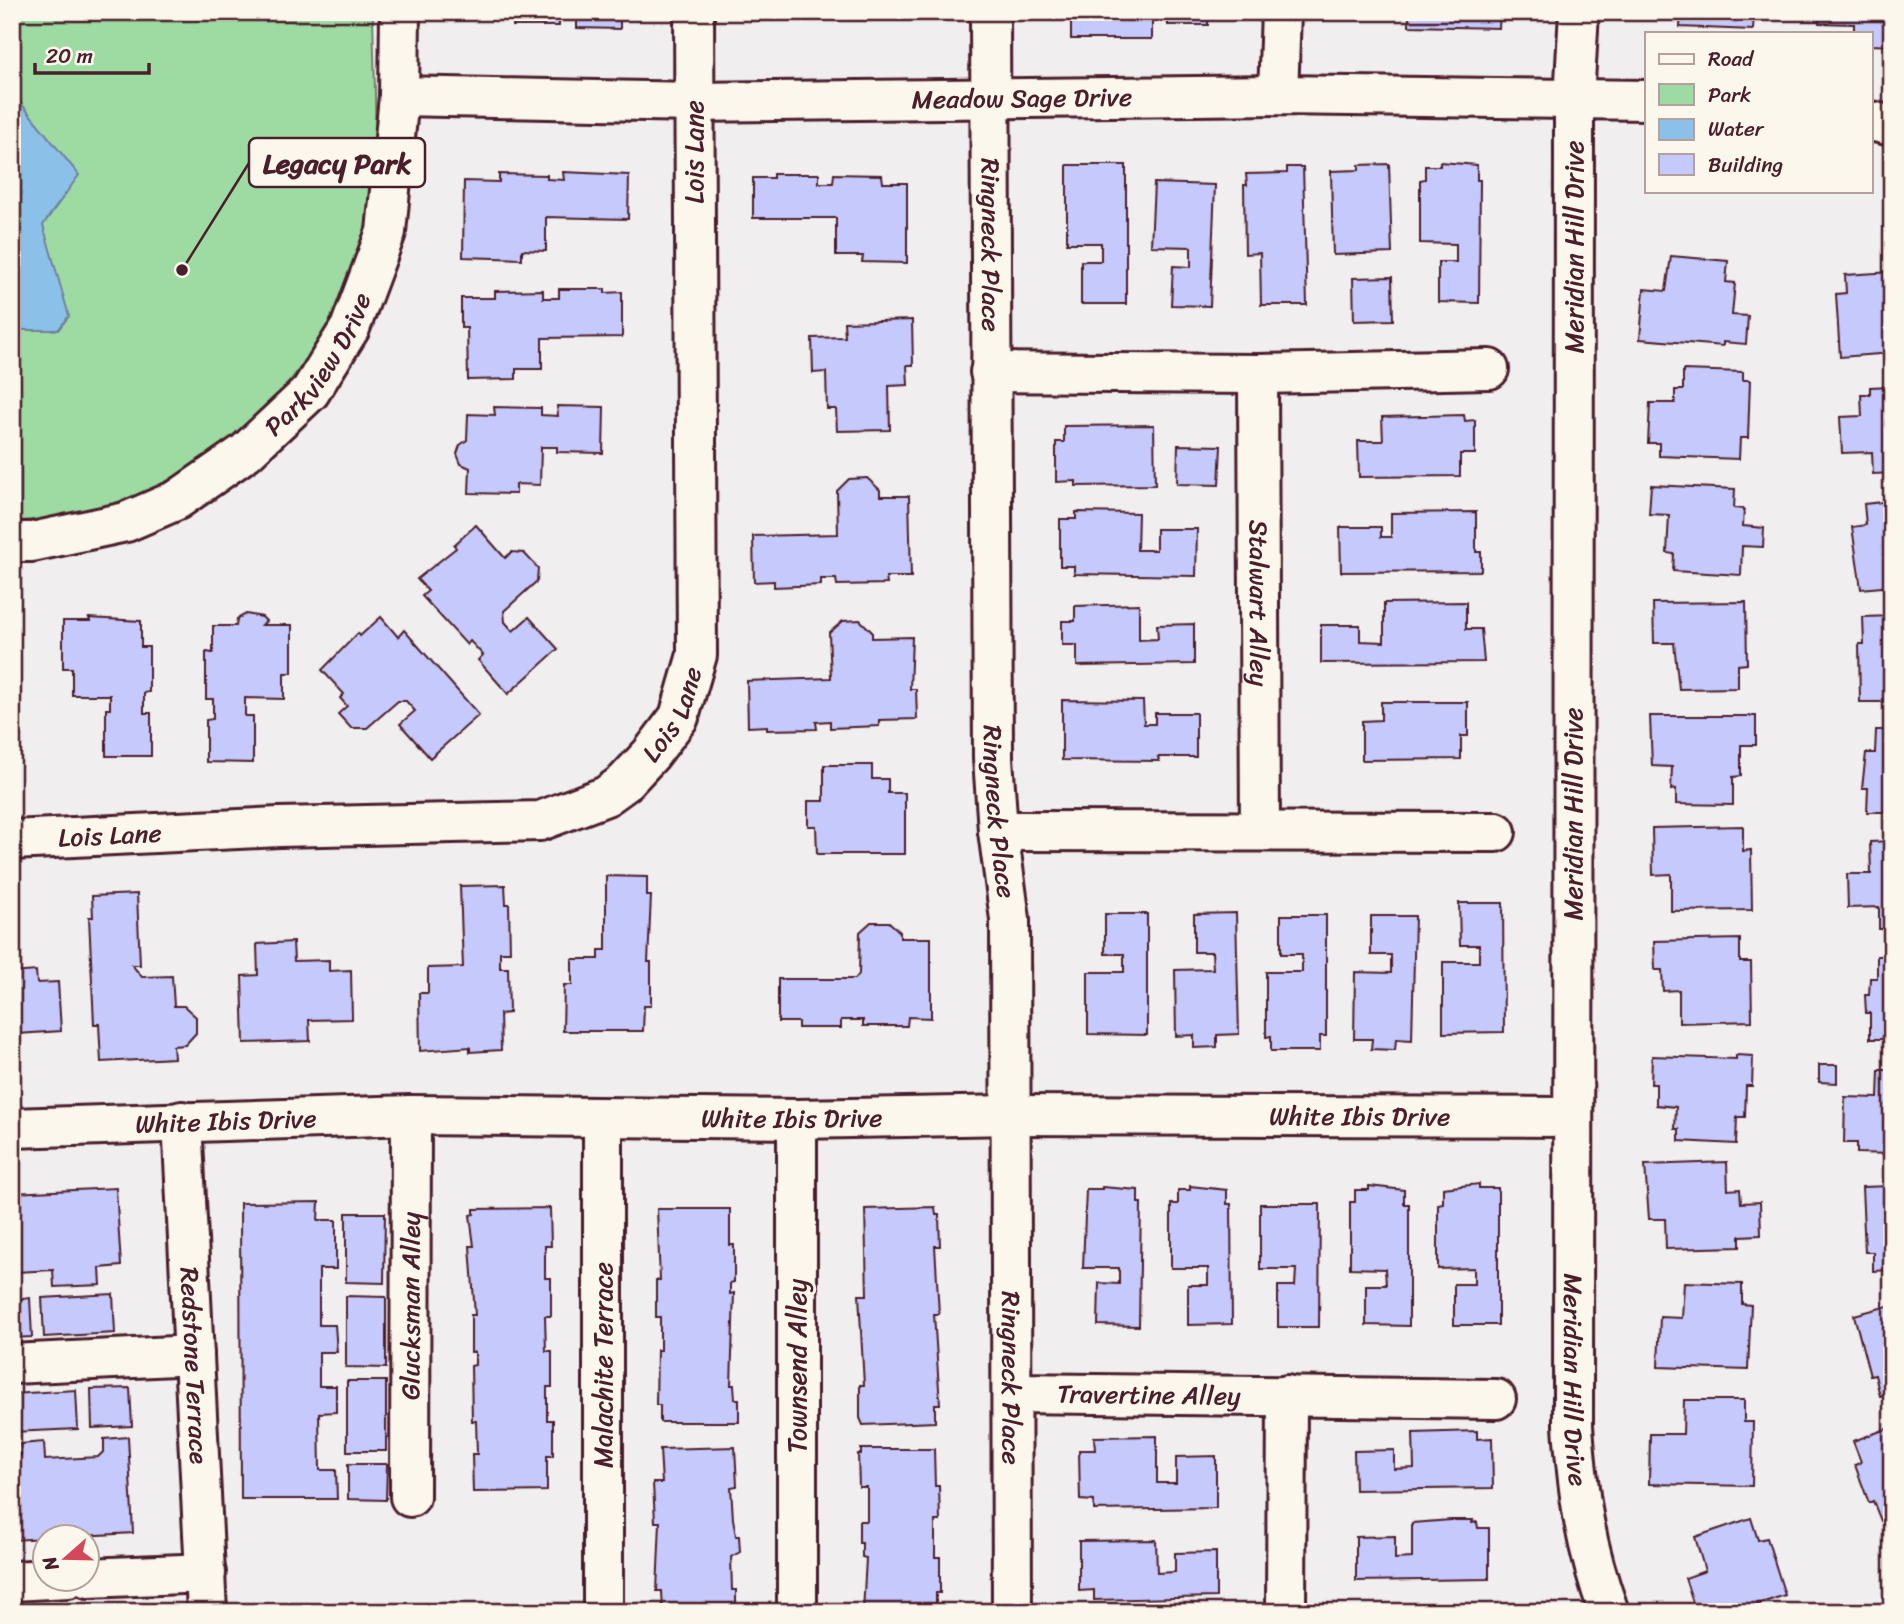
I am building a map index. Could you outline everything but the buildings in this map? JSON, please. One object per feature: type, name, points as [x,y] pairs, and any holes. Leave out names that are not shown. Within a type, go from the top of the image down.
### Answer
[{"type":"street","name":"Parkview Drive","points":[[12,542],[32,542],[113,525],[177,500],[246,452],[310,392],[350,328],[386,232],[399,96],[400,12]]},
{"type":"street","name":"Lois Lane","points":[[12,840],[279,827],[540,821],[606,796],[624,783],[651,754],[679,717],[697,655],[694,12]]},
{"type":"street","name":"Ringneck Place","points":[[990,12],[993,758],[998,831],[1010,919],[1013,1115],[1012,1612]]},
{"type":"street","points":[[1278,95],[1281,12]]},
{"type":"street","name":"Meridian Hill Drive","points":[[1579,12],[1574,99],[1573,1426],[1579,1507],[1593,1565],[1609,1612]]},
{"type":"street","name":"Meadow Sage Drive","points":[[399,96],[694,102],[1278,95],[1645,100]]},
{"type":"street","points":[[1872,121],[1892,126]]},
{"type":"street","points":[[990,372],[1258,374],[1489,369]]},
{"type":"street","name":"Stalwart Alley","points":[[1258,374],[1260,831]]},
{"type":"street","points":[[998,831],[1496,832]]},
{"type":"street","name":"White Ibis Drive","points":[[12,1128],[411,1115],[603,1119],[1013,1115],[1572,1117]]},
{"type":"street","name":"Glucksman Alley","points":[[410,1497],[411,1115]]},
{"type":"street","name":"Malachite Terrace","points":[[603,1119],[603,1612]]},
{"type":"street","name":"Townsend Alley","points":[[797,1119],[797,1612]]},
{"type":"street","name":"Redstone Terrace","points":[[182,1121],[207,1612]]},
{"type":"street","points":[[12,1364],[194,1355]]},
{"type":"street","name":"Travertine Alley","points":[[1013,1393],[1496,1399]]},
{"type":"street","points":[[1286,1612],[1287,1395]]},
{"type":"street","points":[[102,1577],[206,1573]]},
{"type":"street","points":[[12,1581],[32,1580]]},
{"type":"green space","points":[[12,12],[373,12],[375,108],[370,203],[355,266],[328,325],[292,378],[247,425],[196,464],[138,494],[77,514],[12,521]]},
{"type":"water","points":[[12,92],[79,175],[43,225],[69,316],[58,330],[12,330]]},
{"type":"place","name":"Legacy Park","points":[[182,270]]}]
